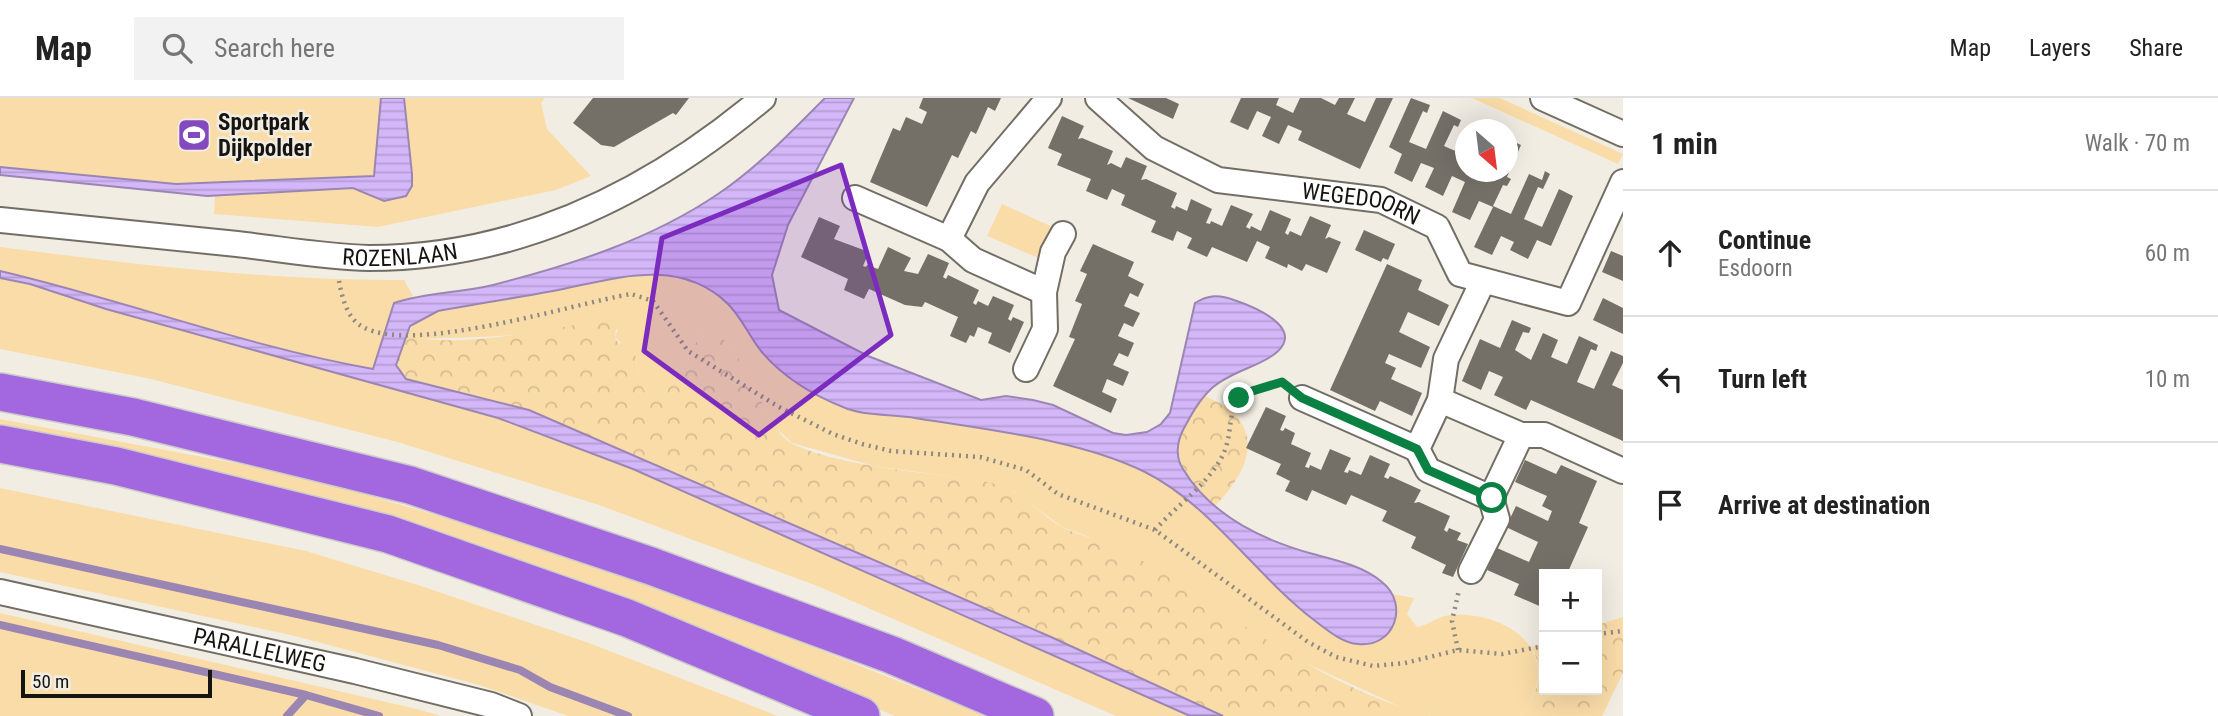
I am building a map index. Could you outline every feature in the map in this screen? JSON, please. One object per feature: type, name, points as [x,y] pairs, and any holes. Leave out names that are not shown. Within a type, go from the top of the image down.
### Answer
[{"type":"highway","points":[[0,392],[133,417],[410,485],[651,566],[892,655],[1035,716]]},
{"type":"highway","points":[[0,444],[117,466],[388,534],[627,618],[861,716]]},
{"type":"street","name":"ROZENLAAN","points":[[0,220],[369,258],[450,250],[503,241],[576,218],[659,176],[763,98]]},
{"type":"street","points":[[949,239],[977,183],[1049,98]]},
{"type":"street","name":"WEGEDOORN","points":[[1098,98],[1154,148],[1218,180],[1381,200],[1437,227],[1460,274],[1568,303],[1623,182]]},
{"type":"street","points":[[1543,98],[1623,134]]},
{"type":"street","points":[[855,198],[949,239],[973,260],[1044,292]]},
{"type":"street","points":[[1027,369],[1045,329],[1044,292],[1053,252],[1063,234]]},
{"type":"street","points":[[1417,449],[1440,400],[1446,359],[1482,282]]},
{"type":"street","points":[[1302,398],[1417,449],[1428,470],[1492,498]]},
{"type":"street","points":[[1440,400],[1521,435],[1544,435],[1623,471]]},
{"type":"street","points":[[1471,571],[1497,519],[1492,498],[1521,435]]},
{"type":"street","name":"PARALLELWEG","points":[[0,592],[355,671],[491,705],[519,716]]},
{"type":"path","points":[[339,278],[342,296],[353,319],[363,327],[379,332],[411,335],[523,318],[631,293],[645,297],[653,301],[688,351],[779,407],[833,434],[891,451],[980,457],[1026,470],[1058,494],[1155,530],[1308,642],[1336,657],[1373,666],[1405,663],[1458,650],[1502,654],[1539,647]]},
{"type":"path","points":[[1155,530],[1220,462],[1226,446],[1229,415],[1239,398],[1249,392],[1282,382],[1302,398]]},
{"type":"path","points":[[1458,650],[1452,621],[1454,607],[1464,579],[1471,571]]},
{"type":"path","points":[[1602,633],[1623,631]]},
{"type":"highlighted area","points":[[841,165],[891,335],[759,435],[644,351],[662,238]]},
{"type":"green space","name":"Sportpark Dijkpolder","points":[[0,98],[390,98],[384,183],[182,190],[0,171]]},
{"type":"green space","points":[[404,98],[545,98],[541,103],[547,129],[591,176],[556,190],[378,227],[214,214],[215,195],[353,188],[384,201],[412,186]]},
{"type":"green space","points":[[1472,98],[1500,98],[1623,154],[1618,164]]},
{"type":"green space","points":[[1002,204],[1057,229],[1043,260],[987,236]]},
{"type":"green space","points":[[0,247],[253,274],[404,280],[413,296],[394,303],[373,369],[233,336],[0,271]]},
{"type":"green space","points":[[655,273],[669,275],[705,288],[726,303],[770,361],[822,398],[861,410],[1068,445],[1117,460],[1147,474],[1175,491],[1225,534],[1296,604],[1325,628],[1349,642],[1369,643],[1384,635],[1390,628],[1395,612],[1392,594],[1414,598],[1407,614],[1417,627],[1452,615],[1475,616],[1495,621],[1513,630],[1527,642],[1535,657],[1538,675],[1533,695],[1521,716],[1431,716],[1405,709],[1297,659],[1122,549],[1062,527],[1014,491],[976,480],[874,466],[792,443],[776,428],[729,345],[702,333],[665,393],[655,401],[649,397],[642,385],[634,347],[625,347],[615,337],[618,329],[417,339],[406,335],[416,321],[438,311],[592,281]]},
{"type":"green space","points":[[0,278],[30,284],[106,309],[498,418],[633,469],[1190,716],[1116,716],[820,587],[599,505],[401,443],[151,379],[0,349]]},
{"type":"green space","points":[[612,318],[617,320],[615,337],[618,343],[634,347],[642,385],[649,397],[655,400],[665,393],[702,333],[715,334],[727,343],[739,359],[770,418],[791,443],[846,461],[980,480],[1005,487],[1060,526],[1124,550],[1310,666],[1389,703],[1431,716],[1223,716],[1051,637],[529,410],[406,379],[396,365],[406,335],[426,339],[478,339],[537,332]]},
{"type":"green space","points":[[1205,396],[1225,406],[1238,418],[1246,431],[1248,445],[1239,475],[1215,506],[1190,478],[1178,454],[1183,428]]},
{"type":"green space","points":[[0,419],[299,475],[552,549],[715,608],[986,716],[895,716],[596,592],[286,488],[0,426]]},
{"type":"green space","points":[[0,488],[306,551],[418,585],[589,643],[778,716],[568,716],[479,685],[295,636],[0,572]]},
{"type":"green space","points":[[0,613],[421,710],[441,716],[0,716]]},
{"type":"green space","points":[[1623,617],[1623,673],[1602,716],[1521,716],[1535,691],[1539,674],[1539,695],[1602,695],[1602,623]]},
{"type":"green space","points":[[1539,645],[1539,674],[1536,656],[1531,647]]},
{"type":"shaded area","points":[[381,98],[404,98],[412,174],[412,186],[406,196],[384,201],[353,188],[207,196],[0,175],[0,167],[176,184],[374,176]]},
{"type":"shaded area","points":[[825,98],[854,98],[788,225],[772,275],[779,310],[868,356],[981,400],[1006,396],[1033,400],[1053,405],[1113,433],[1126,435],[1147,432],[1161,424],[1170,413],[1195,303],[1204,298],[1218,296],[1263,312],[1280,326],[1285,334],[1284,343],[1271,357],[1228,377],[1203,398],[1181,435],[1178,444],[1180,464],[1208,500],[1239,524],[1275,541],[1340,561],[1375,576],[1390,591],[1395,602],[1394,623],[1389,632],[1371,643],[1358,644],[1334,635],[1272,583],[1191,503],[1145,472],[1119,461],[1060,443],[998,431],[859,412],[820,397],[788,377],[769,360],[728,304],[708,289],[687,280],[666,275],[621,277],[438,311],[410,326],[396,365],[406,379],[529,410],[1051,637],[1223,716],[1190,716],[633,469],[498,418],[106,309],[30,284],[0,278],[0,271],[233,336],[373,369],[394,303],[493,285],[552,269],[581,260],[665,225],[718,194],[747,172]]},
{"type":"building","points":[[593,98],[689,98],[676,115],[673,113],[614,147],[601,145],[573,123]]},
{"type":"building","points":[[923,98],[1001,98],[995,111],[988,107],[976,134],[971,131],[958,158],[952,155],[927,207],[870,182],[893,128],[900,131],[906,117],[922,124],[927,112],[919,108]]},
{"type":"building","points":[[1128,98],[1166,98],[1179,104],[1173,119]]},
{"type":"building","points":[[1241,98],[1279,98],[1276,105],[1293,113],[1300,98],[1321,98],[1335,105],[1339,98],[1355,98],[1347,114],[1365,122],[1376,98],[1393,98],[1360,169],[1298,140],[1302,131],[1288,125],[1279,144],[1262,136],[1271,117],[1257,111],[1248,130],[1230,122]]},
{"type":"building","points":[[1411,98],[1430,105],[1427,113],[1423,111],[1409,142],[1426,149],[1443,111],[1459,119],[1455,119],[1455,126],[1444,146],[1455,151],[1455,177],[1452,176],[1443,196],[1425,187],[1434,168],[1421,163],[1412,182],[1394,173],[1402,154],[1389,147]]},
{"type":"building","points":[[1062,116],[1084,126],[1078,139],[1082,138],[1113,151],[1107,165],[1111,163],[1121,168],[1126,157],[1147,166],[1141,180],[1146,179],[1177,193],[1171,207],[1175,209],[1176,206],[1187,211],[1191,199],[1212,209],[1206,223],[1210,224],[1211,221],[1222,226],[1231,205],[1253,214],[1246,227],[1250,229],[1251,226],[1261,231],[1270,210],[1291,219],[1285,233],[1288,235],[1290,231],[1301,236],[1310,216],[1331,225],[1325,239],[1329,237],[1341,242],[1327,273],[1306,264],[1302,271],[1288,264],[1287,268],[1265,258],[1270,247],[1257,241],[1247,262],[1212,247],[1207,257],[1187,248],[1192,238],[1177,231],[1173,241],[1151,232],[1156,221],[1121,205],[1125,195],[1112,189],[1107,200],[1086,191],[1091,179],[1057,165],[1062,154],[1048,148]]},
{"type":"building","points":[[1545,171],[1550,174],[1543,189],[1538,187],[1524,219],[1542,227],[1559,189],[1573,196],[1551,246],[1537,240],[1528,259],[1510,250],[1514,242],[1501,236],[1492,255],[1474,247],[1493,207],[1479,201],[1470,220],[1452,212],[1465,182],[1509,182],[1507,186],[1503,185],[1493,206],[1511,214],[1529,174],[1542,180]]},
{"type":"building","points":[[819,217],[840,226],[834,239],[869,252],[863,266],[878,269],[888,247],[911,258],[904,271],[918,274],[928,254],[949,263],[943,277],[946,279],[948,275],[979,290],[973,303],[976,305],[978,301],[988,306],[993,296],[1014,305],[1008,319],[1011,321],[1013,317],[1024,322],[1010,353],[988,343],[992,333],[978,327],[974,337],[970,335],[966,343],[950,336],[958,317],[925,302],[922,307],[905,305],[869,289],[864,299],[844,290],[848,279],[801,257]]},
{"type":"building","points":[[1364,230],[1395,244],[1388,260],[1383,258],[1381,262],[1355,250]]},
{"type":"building","points":[[1093,244],[1134,262],[1128,276],[1144,284],[1138,297],[1130,293],[1124,306],[1140,313],[1133,327],[1124,323],[1118,336],[1134,343],[1128,357],[1119,353],[1113,365],[1129,372],[1123,386],[1107,379],[1102,392],[1117,399],[1111,413],[1053,386],[1075,339],[1069,337],[1082,304],[1075,301],[1087,274],[1080,271]]},
{"type":"building","points":[[1611,251],[1623,256],[1623,281],[1602,272]]},
{"type":"building","points":[[1387,264],[1422,280],[1418,290],[1449,305],[1439,326],[1408,312],[1399,332],[1430,347],[1421,368],[1389,354],[1385,363],[1396,368],[1391,379],[1422,393],[1412,416],[1380,401],[1375,411],[1330,390]]},
{"type":"building","points":[[1603,298],[1623,308],[1623,334],[1593,320]]},
{"type":"building","points":[[1512,320],[1531,328],[1529,333],[1523,332],[1515,350],[1531,360],[1543,333],[1558,340],[1551,357],[1567,364],[1579,336],[1598,345],[1596,351],[1591,349],[1577,382],[1594,389],[1611,351],[1623,356],[1623,363],[1612,385],[1623,390],[1623,441],[1531,400],[1526,410],[1494,395],[1503,377],[1489,371],[1481,390],[1462,381],[1480,339],[1500,348]]},
{"type":"building","points":[[1266,407],[1286,416],[1280,430],[1285,428],[1295,433],[1291,444],[1311,453],[1305,467],[1309,468],[1310,465],[1321,470],[1330,449],[1351,458],[1344,472],[1348,473],[1349,470],[1361,475],[1370,455],[1390,464],[1384,477],[1388,479],[1390,476],[1421,490],[1414,503],[1419,502],[1450,516],[1444,530],[1447,532],[1449,528],[1461,533],[1457,540],[1468,544],[1453,577],[1442,573],[1446,565],[1411,548],[1416,537],[1382,521],[1387,511],[1351,495],[1346,505],[1312,490],[1307,501],[1285,491],[1290,481],[1276,474],[1281,464],[1246,448]]},
{"type":"building","points":[[1525,460],[1556,474],[1561,465],[1597,481],[1579,523],[1588,527],[1569,569],[1539,569],[1539,606],[1514,595],[1519,584],[1487,570],[1497,548],[1529,562],[1538,542],[1506,527],[1516,506],[1548,521],[1552,511],[1542,506],[1547,496],[1515,482]]},
{"type":"waterway","points":[[0,549],[438,645],[520,670],[550,687],[628,716]]},
{"type":"waterway","points":[[0,625],[306,695],[287,716]]},
{"type":"waterway","points":[[306,695],[379,716]]},
{"type":"place","name":"Sportpark Dijkpolder","points":[[194,135]]},
{"type":"route","points":[[1239,398],[1249,392],[1282,382],[1302,398],[1417,449],[1428,470],[1492,498]]}]
